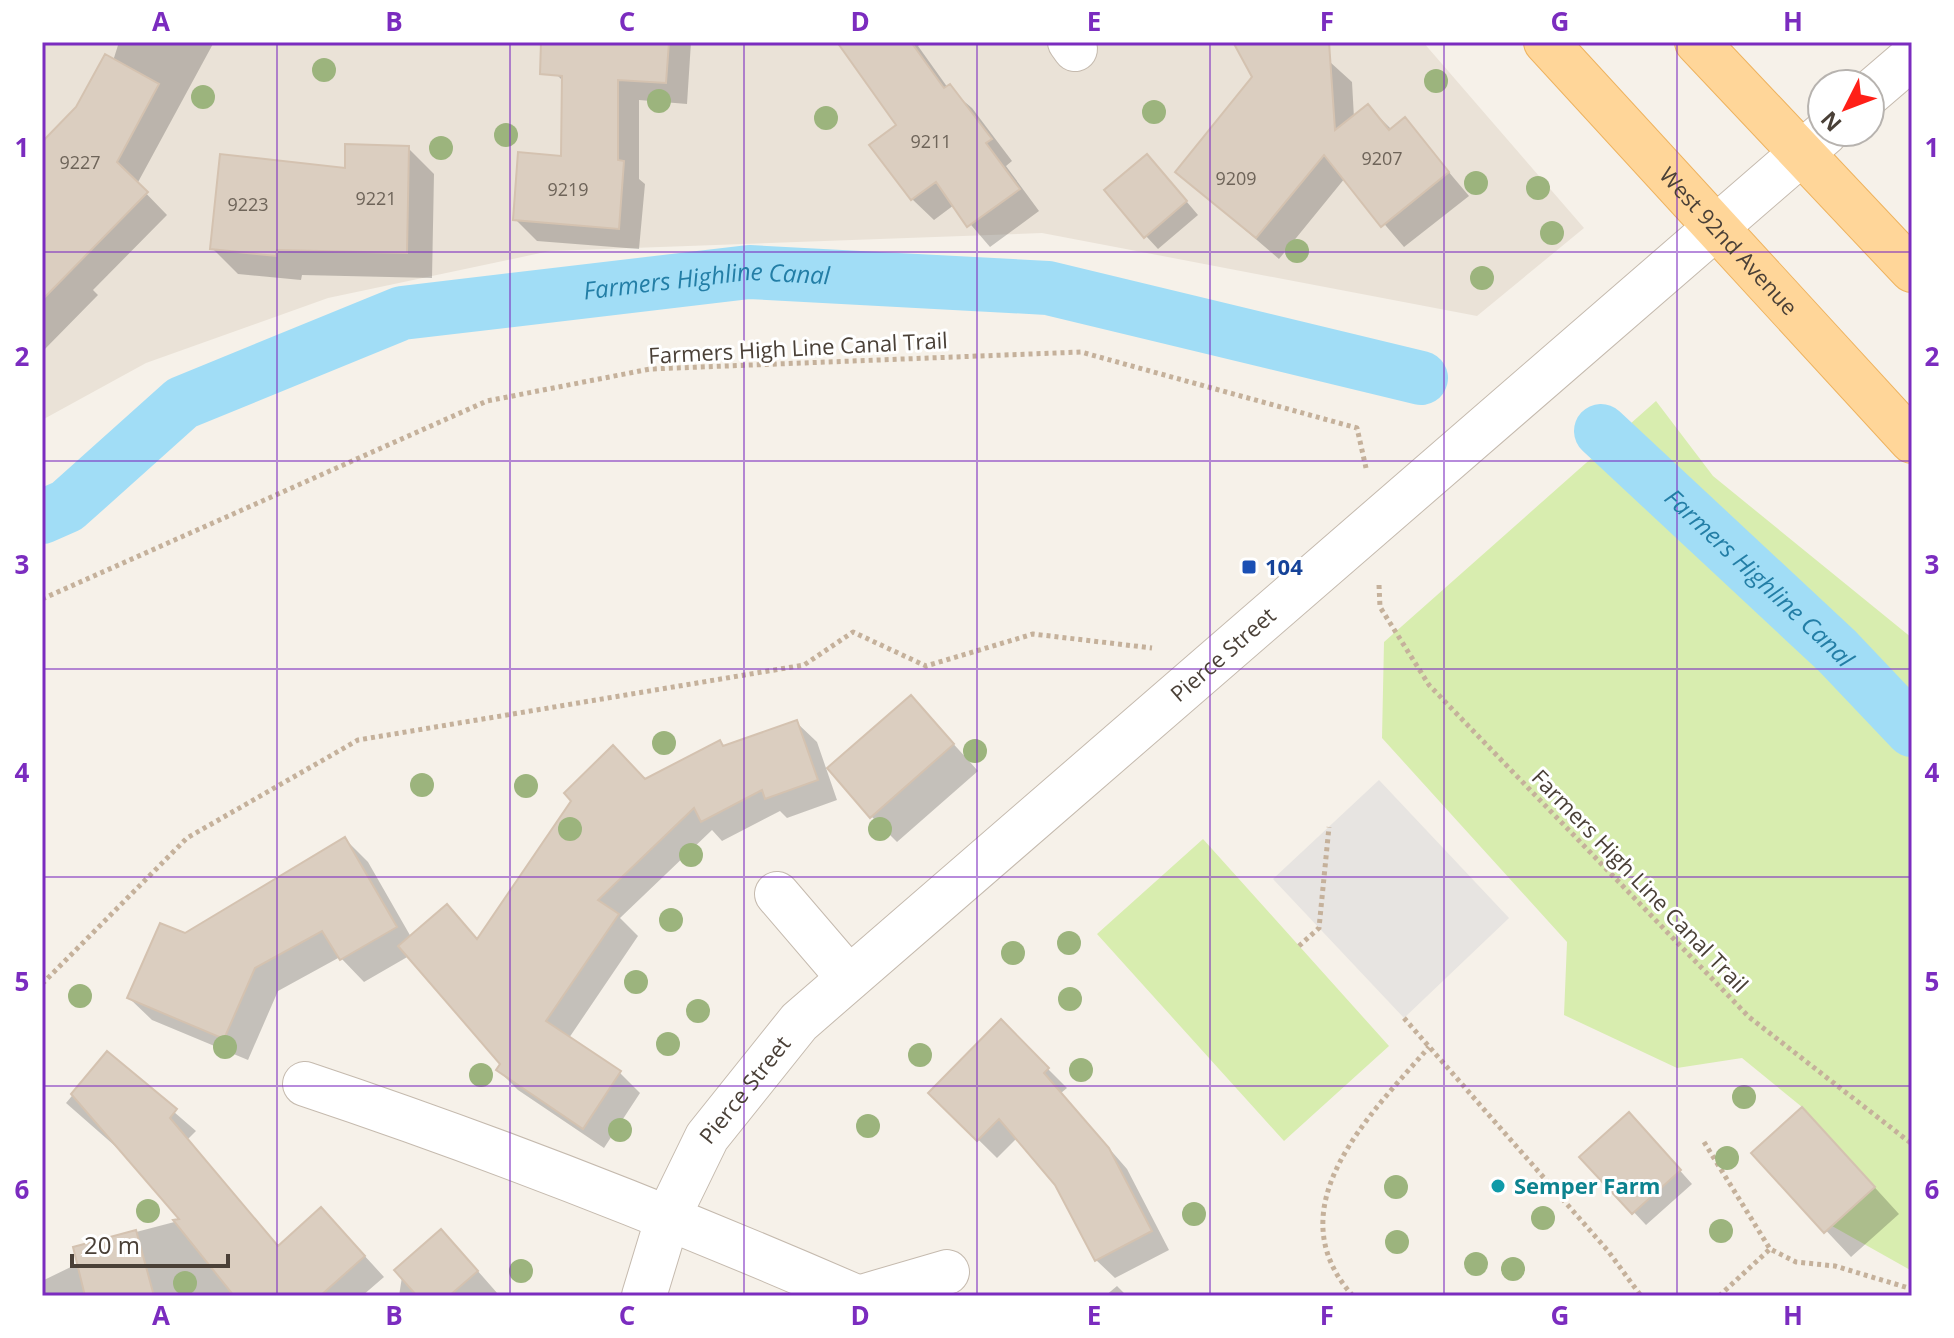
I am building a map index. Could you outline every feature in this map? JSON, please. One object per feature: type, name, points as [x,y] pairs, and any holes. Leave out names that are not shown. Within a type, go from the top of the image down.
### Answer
[{"type":"main road","name":"West 92nd Avenue","points":[[1546,42],[1912,441]]},
{"type":"main road","points":[[1697,42],[1806,135]]},
{"type":"main road","points":[[1819,148],[1912,270]]},
{"type":"street","points":[[1886,79],[1912,57]]},
{"type":"street","name":"Pierce Street","points":[[644,1296],[668,1217],[707,1137],[799,1022],[1807,148]]},
{"type":"street","points":[[777,894],[849,978]]},
{"type":"street","points":[[305,1084],[400,1116],[668,1217],[854,1296]]},
{"type":"street","points":[[865,1296],[947,1272]]},
{"type":"path","name":"Farmers High Line Canal Trail","points":[[42,599],[487,401],[650,369],[1081,352],[1357,428],[1367,468]]},
{"type":"path","name":"Farmers High Line Canal Trail","points":[[1380,607],[1429,685],[1749,1017],[1912,1144]]},
{"type":"path","points":[[42,984],[187,838],[358,740],[804,665],[853,632],[926,666],[1033,634],[1156,649]]},
{"type":"path","points":[[1299,946],[1319,928],[1329,827]]},
{"type":"path","points":[[1404,1018],[1608,1251],[1641,1296]]},
{"type":"path","points":[[1353,1296],[1343,1285],[1326,1249],[1323,1232],[1330,1181],[1359,1129],[1429,1047]]},
{"type":"path","points":[[1704,1142],[1770,1249],[1796,1262],[1835,1266],[1912,1289]]},
{"type":"path","points":[[1719,1296],[1770,1249]]},
{"type":"shaded area","points":[[42,42],[1423,42],[1584,228],[1477,316],[1042,233],[550,251],[328,298],[146,363],[42,420]]},
{"type":"shaded area","points":[[1379,780],[1509,918],[1404,1018],[1273,879]]},
{"type":"green space","points":[[1656,401],[1713,476],[1912,638],[1912,1271],[1832,1226],[1875,1187],[1802,1107],[1742,1058],[1677,1068],[1564,1015],[1567,942],[1382,738],[1384,642]]},
{"type":"green space","points":[[1203,839],[1389,1046],[1284,1141],[1097,934]]},
{"type":"building","points":[[541,42],[669,42],[666,83],[618,80],[618,160],[624,161],[619,229],[513,220],[518,152],[561,156],[562,76],[540,74]]},
{"type":"building","points":[[837,42],[911,42],[944,88],[950,84],[992,139],[986,143],[1020,189],[967,227],[936,182],[911,200],[869,145],[896,125]]},
{"type":"building","points":[[1233,42],[1329,42],[1335,130],[1368,104],[1389,130],[1405,117],[1449,172],[1381,227],[1324,155],[1256,238],[1175,172],[1252,77]]},
{"type":"building","points":[[105,54],[159,84],[117,162],[148,192],[42,300],[42,142],[76,107]]},
{"type":"building","points":[[345,144],[409,146],[407,253],[277,250],[276,256],[210,249],[220,154],[345,168]]},
{"type":"building","points":[[1147,154],[1187,201],[1144,238],[1104,190]]},
{"type":"building","points":[[911,695],[954,744],[870,818],[827,768]]},
{"type":"building","points":[[797,720],[818,780],[765,799],[762,790],[701,822],[694,808],[598,900],[619,914],[546,1021],[621,1071],[583,1129],[496,1070],[500,1064],[398,946],[447,904],[477,939],[571,801],[564,793],[613,745],[645,779],[720,740],[723,746]]},
{"type":"building","points":[[345,837],[397,927],[340,960],[322,931],[255,968],[224,1039],[127,998],[160,923],[185,933]]},
{"type":"building","points":[[1001,1019],[1049,1068],[1044,1073],[1109,1148],[1152,1231],[1095,1261],[1055,1185],[999,1119],[977,1141],[928,1093]]},
{"type":"building","points":[[107,1051],[177,1109],[170,1118],[278,1246],[321,1207],[365,1256],[320,1296],[234,1296],[173,1220],[179,1219],[71,1094]]},
{"type":"building","points":[[1802,1107],[1875,1187],[1824,1233],[1751,1153]]},
{"type":"building","points":[[1629,1112],[1681,1170],[1632,1214],[1579,1157]]},
{"type":"building","points":[[441,1229],[478,1271],[449,1296],[417,1296],[394,1270]]},
{"type":"building","points":[[136,1230],[154,1296],[85,1296],[73,1247]]},
{"type":"waterway","name":"Farmers Highline Canal","points":[[42,517],[67,506],[182,403],[402,313],[749,272],[1048,288],[1421,378]]},
{"type":"waterway","name":"Farmers Highline Canal","points":[[1601,431],[1837,651],[1912,730]]},
{"type":"place","name":"104","points":[[1249,567]]},
{"type":"place","name":"Semper Farm","points":[[1498,1186]]}]
